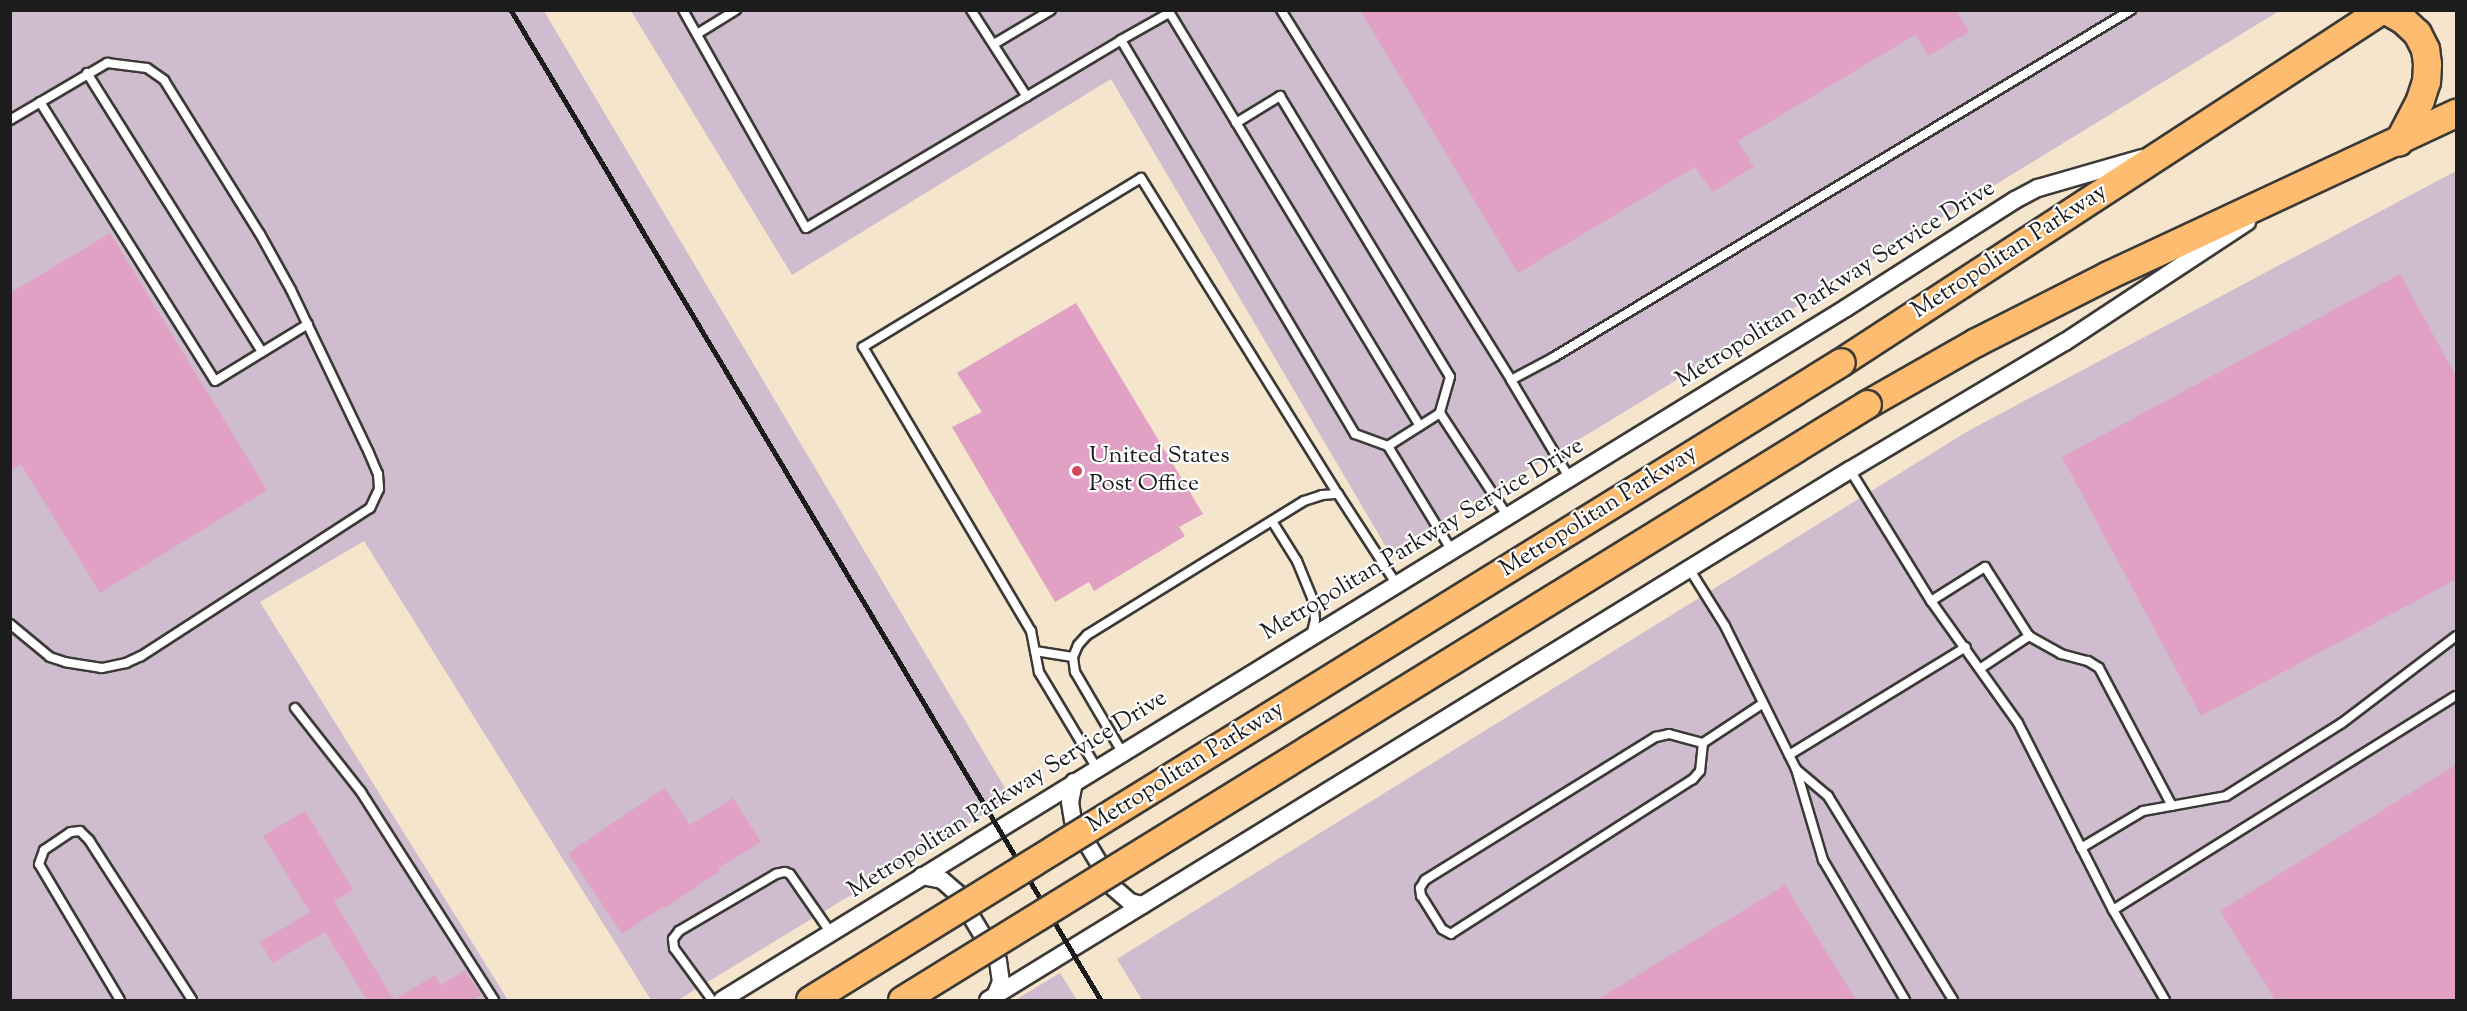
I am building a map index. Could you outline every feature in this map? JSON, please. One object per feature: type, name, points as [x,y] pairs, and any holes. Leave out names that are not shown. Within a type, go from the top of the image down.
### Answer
[{"type":"main road","name":"Metropolitan Parkway","points":[[810,1000],[1841,362],[2381,10]]},
{"type":"main road","points":[[2386,10],[2403,20],[2417,33],[2425,49],[2427,64],[2426,81],[2420,100],[2398,142]]},
{"type":"main road","name":"Metropolitan Parkway","points":[[902,1000],[1867,404],[2050,303],[2457,113]]},
{"type":"street","name":"Metropolitan Parkway Service Drive","points":[[722,1000],[1096,767],[1570,479],[2015,200],[2038,188],[2162,152]]},
{"type":"street","points":[[991,998],[1850,470],[2065,342],[2301,187]]},
{"type":"street","points":[[1074,782],[1070,802],[1073,820],[1114,888],[1130,902],[1143,905]]},
{"type":"street","points":[[922,876],[942,880],[957,893],[998,961],[1001,982],[991,998]]},
{"type":"lane","points":[[683,10],[806,228],[1168,12],[1420,426]]},
{"type":"lane","points":[[697,34],[736,10]]},
{"type":"lane","points":[[971,10],[1027,98]]},
{"type":"lane","points":[[994,44],[1051,10]]},
{"type":"lane","points":[[1281,10],[1570,479]]},
{"type":"lane","points":[[1511,380],[1564,351],[2131,10]]},
{"type":"lane","points":[[1121,40],[1355,434],[1388,446],[1452,551]]},
{"type":"lane","points":[[10,120],[107,63],[131,64],[147,68],[164,80],[260,234],[308,324],[378,474],[379,489],[370,508],[141,656],[126,663],[102,668],[50,657],[10,624]]},
{"type":"lane","points":[[87,73],[262,352]]},
{"type":"lane","points":[[1236,123],[1280,96],[1450,377],[1440,413],[1388,446]]},
{"type":"lane","points":[[40,102],[216,381],[308,324]]},
{"type":"lane","points":[[1096,767],[1039,672],[1030,631],[863,346],[1141,178],[1397,585]]},
{"type":"lane","points":[[1440,413],[1508,517]]},
{"type":"lane","points":[[1850,470],[1931,601],[1981,668],[2018,723],[2113,910],[2165,1000]]},
{"type":"lane","points":[[1122,752],[1075,672],[1073,657],[1078,645],[1087,635],[1304,501],[1322,495],[1338,494]]},
{"type":"lane","points":[[1272,521],[1297,561],[1313,600],[1315,620],[1311,637]]},
{"type":"lane","points":[[1931,601],[1985,567],[2029,636],[2061,654],[2088,661],[2099,668],[2172,806]]},
{"type":"lane","points":[[1690,570],[1725,626],[1796,769],[1823,860],[1905,1000]]},
{"type":"lane","points":[[1981,668],[2029,636]]},
{"type":"lane","points":[[2081,848],[2143,811],[2226,796],[2342,723],[2457,636]]},
{"type":"lane","points":[[1789,755],[1966,647]]},
{"type":"lane","points":[[1035,651],[1073,657]]},
{"type":"lane","points":[[2113,910],[2457,696]]},
{"type":"lane","points":[[1703,743],[1700,771],[1693,779],[1451,934],[1442,929],[1421,896],[1420,888],[1425,880],[1656,737],[1669,734],[1703,743],[1762,704]]},
{"type":"lane","points":[[295,708],[361,792],[494,1000]]},
{"type":"lane","points":[[1796,769],[1828,796],[1953,1000]]},
{"type":"lane","points":[[120,1000],[39,864],[39,856],[44,850],[72,832],[80,831],[89,840],[192,1000]]},
{"type":"lane","points":[[712,1000],[674,948],[673,939],[679,931],[776,874],[785,872],[790,874],[831,933]]},
{"type":"shaded area","points":[[10,11],[544,11],[1011,798],[678,1000],[651,1000],[364,541],[260,602],[508,1000],[11,1000]]},
{"type":"shaded area","points":[[631,11],[2279,11],[1598,428],[1389,552],[1111,79],[792,275]]},
{"type":"shaded area","points":[[2456,171],[2456,1000],[1142,1000],[1117,959],[1968,431]]},
{"type":"shaded area","points":[[1060,973],[1077,1000],[1015,1000]]},
{"type":"building","points":[[1360,10],[1956,10],[1969,32],[1928,56],[1915,35],[1738,141],[1754,167],[1712,192],[1695,167],[1518,273]]},
{"type":"building","points":[[110,233],[267,490],[100,593],[21,464],[10,470],[10,293]]},
{"type":"building","points":[[2400,274],[2457,378],[2457,579],[2201,716],[2062,457]]},
{"type":"building","name":"United States Post Office","points":[[1076,303],[1203,514],[1179,527],[1185,536],[1094,591],[1089,582],[1055,602],[952,427],[982,412],[957,373]]},
{"type":"building","points":[[2457,764],[2457,1000],[2275,1000],[2220,911]]},
{"type":"building","points":[[665,788],[690,825],[733,798],[761,842],[718,868],[720,871],[665,908],[664,906],[622,934],[568,853]]},
{"type":"building","points":[[305,811],[353,890],[334,901],[394,1000],[367,1000],[325,932],[273,963],[260,942],[310,912],[263,836]]},
{"type":"building","points":[[1785,885],[1856,1000],[1597,1000]]},
{"type":"building","points":[[465,970],[481,995],[472,1000],[394,1000],[435,975],[441,985]]},
{"type":"railway","points":[[511,10],[1101,1000]]},
{"type":"place","name":"United States Post Office","points":[[1077,471]]}]
